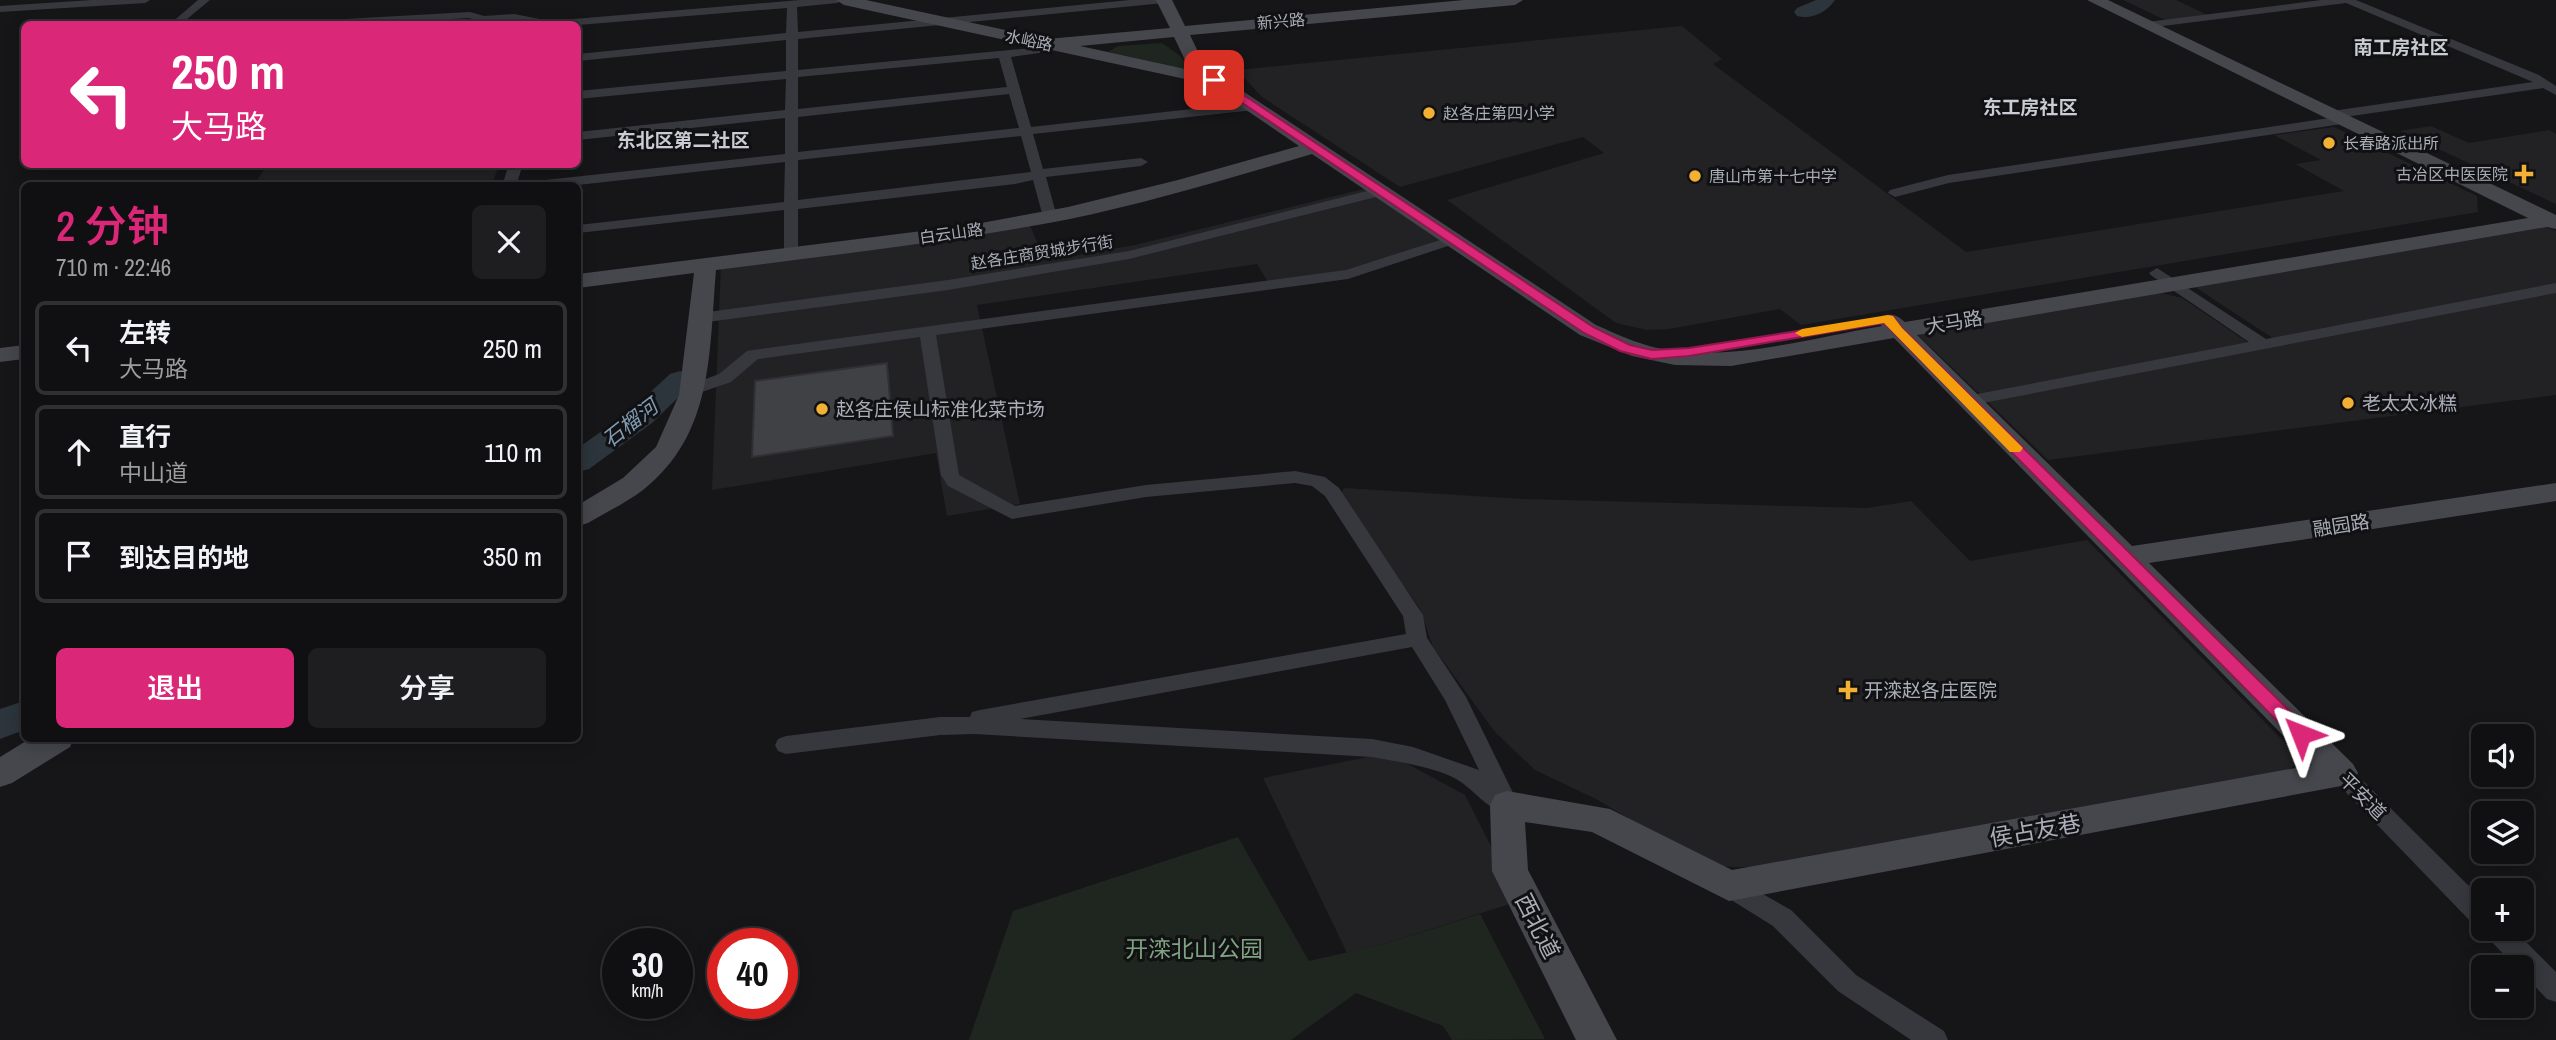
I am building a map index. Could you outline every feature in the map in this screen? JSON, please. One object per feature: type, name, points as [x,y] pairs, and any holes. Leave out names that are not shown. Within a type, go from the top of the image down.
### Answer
[{"type":"street","points":[[0,9],[145,0]]},
{"type":"street","points":[[179,21],[205,0]]},
{"type":"street","points":[[581,21],[837,0]]},
{"type":"street","name":"水峪路","points":[[844,0],[1214,80]]},
{"type":"street","points":[[581,57],[1164,0],[1194,60],[1214,80]]},
{"type":"street","name":"新兴路","points":[[1047,44],[1440,3],[1515,0]]},
{"type":"street","points":[[2095,0],[2554,222]]},
{"type":"street","points":[[2147,25],[2347,0],[2550,83],[2556,91]]},
{"type":"street","points":[[791,253],[792,4]]},
{"type":"street","points":[[363,21],[470,15],[483,19],[514,17],[535,21]]},
{"type":"street","points":[[581,95],[1035,51],[1047,44]]},
{"type":"street","points":[[1004,54],[1050,217]]},
{"type":"street","name":"大马路","points":[[1214,80],[1588,330],[1625,348],[1652,355],[1703,361],[1731,359],[1892,325],[2165,279],[2529,210]]},
{"type":"street","points":[[1895,193],[1948,179],[2550,83]]},
{"type":"street","points":[[581,136],[1014,90]]},
{"type":"street","points":[[564,182],[1254,106]]},
{"type":"street","name":"白云山路","points":[[581,281],[970,231],[1050,217],[1184,185],[1316,147]]},
{"type":"street","points":[[581,229],[1015,180],[1038,174],[1140,162]]},
{"type":"street","name":"赵各庄商贸城步行街","points":[[700,318],[948,285],[1129,255],[1383,191]]},
{"type":"street","name":"大马路","points":[[2165,279],[2554,222]]},
{"type":"street","points":[[693,390],[725,379],[753,355],[1348,274],[1455,239]]},
{"type":"street","points":[[581,515],[633,484],[668,450],[693,390],[706,264]]},
{"type":"street","points":[[2165,279],[2263,344]]},
{"type":"street","points":[[1967,401],[2556,288]]},
{"type":"street","name":"平安道","points":[[1892,325],[2471,905]]},
{"type":"street","points":[[927,331],[950,475],[955,482],[1012,513],[1146,491],[1295,477],[1318,481],[1332,492],[1413,615],[1417,639],[1455,696],[1507,805]]},
{"type":"street","points":[[0,355],[21,352]]},
{"type":"street","name":"融园路","points":[[2125,558],[2556,492]]},
{"type":"street","points":[[786,745],[940,726],[1417,639]]},
{"type":"street","points":[[940,726],[975,725],[1372,748],[1413,756],[1467,774],[1507,805],[1598,819],[1729,886],[1782,918],[1847,983],[1934,1040]]},
{"type":"street","points":[[0,774],[52,742]]},
{"type":"street","name":"侯占友巷","points":[[1729,886],[2341,774]]},
{"type":"street","name":"西北道","points":[[1507,805],[1510,872],[1597,1040]]},
{"type":"street","points":[[2508,941],[2556,990]]},
{"type":"shaded area","points":[[2123,0],[2176,0],[2216,19],[2174,24]]},
{"type":"shaded area","points":[[1682,26],[1722,59],[1713,64],[1966,252],[2344,191],[2295,164],[2321,160],[2274,135],[2334,127],[2477,196],[2478,212],[1801,325],[1780,309],[1669,329],[1647,330],[1616,323],[1447,200],[1604,153],[1583,137],[1400,187],[1262,97],[1237,70]]},
{"type":"shaded area","name":"古冶区中医医院","points":[[2431,126],[2469,143],[2549,130],[2556,134],[2556,204],[2400,131]]},
{"type":"shaded area","points":[[265,168],[498,168],[493,182],[256,182]]},
{"type":"shaded area","points":[[1368,188],[1441,239],[1343,273],[1268,282],[1257,264],[977,305],[1020,504],[947,516],[936,453],[712,490],[721,264],[1029,223],[1045,261],[1135,245]]},
{"type":"shaded area","points":[[2546,227],[2556,231],[2556,395],[2048,460],[1916,333],[2158,292],[2182,298],[2253,346],[2277,341],[2195,287]]},
{"type":"shaded area","name":"开滦赵各庄医院","points":[[1344,488],[1523,499],[1867,508],[1911,501],[1970,561],[2087,540],[2301,759],[2288,771],[1770,868],[1710,866],[1596,799],[1535,770],[1495,732],[1433,647],[1420,609],[1340,495]]},
{"type":"shaded area","points":[[1373,756],[1406,763],[1465,795],[1519,901],[1347,953],[1263,778]]},
{"type":"green space","points":[[1162,43],[1179,55],[1189,67],[1187,69],[1108,52],[1118,46]]},
{"type":"green space","name":"开滦北山公园","points":[[1238,837],[1309,961],[1384,944],[1480,914],[1545,1039],[1452,1040],[1443,1026],[1356,993],[1291,1040],[969,1040],[1013,911]]},
{"type":"building","name":"赵各庄侯山标准化菜市场","points":[[887,363],[893,436],[752,457],[755,381]]},
{"type":"waterway","name":"石榴河","points":[[1804,12],[1820,7],[1826,0]]},
{"type":"waterway","name":"石榴河","points":[[581,460],[641,417],[680,380]]},
{"type":"waterway","name":"石榴河","points":[[0,724],[21,716]]},
{"type":"slow traffic","points":[[1802,333],[1888,319],[2015,448]]},
{"type":"place","name":"赵各庄第四小学","points":[[1429,113]]},
{"type":"place","name":"长春路派出所","points":[[2329,143]]},
{"type":"place","name":"古冶区中医医院","points":[[2524,174]]},
{"type":"place","name":"唐山市第十七中学","points":[[1695,176]]},
{"type":"place","name":"老太太冰糕","points":[[2348,403]]},
{"type":"place","name":"赵各庄侯山标准化菜市场","points":[[822,409]]},
{"type":"place","name":"开滦赵各庄医院","points":[[1848,690]]},
{"type":"district","name":"南工房社区","points":[[2401,47]]},
{"type":"district","name":"东工房社区","points":[[2030,107]]},
{"type":"district","name":"东北区第二社区","points":[[683,140]]},
{"type":"route","points":[[1214,80],[1410,208],[1588,330],[1625,348],[1652,355],[1689,352],[1888,319],[2301,734]]}]
